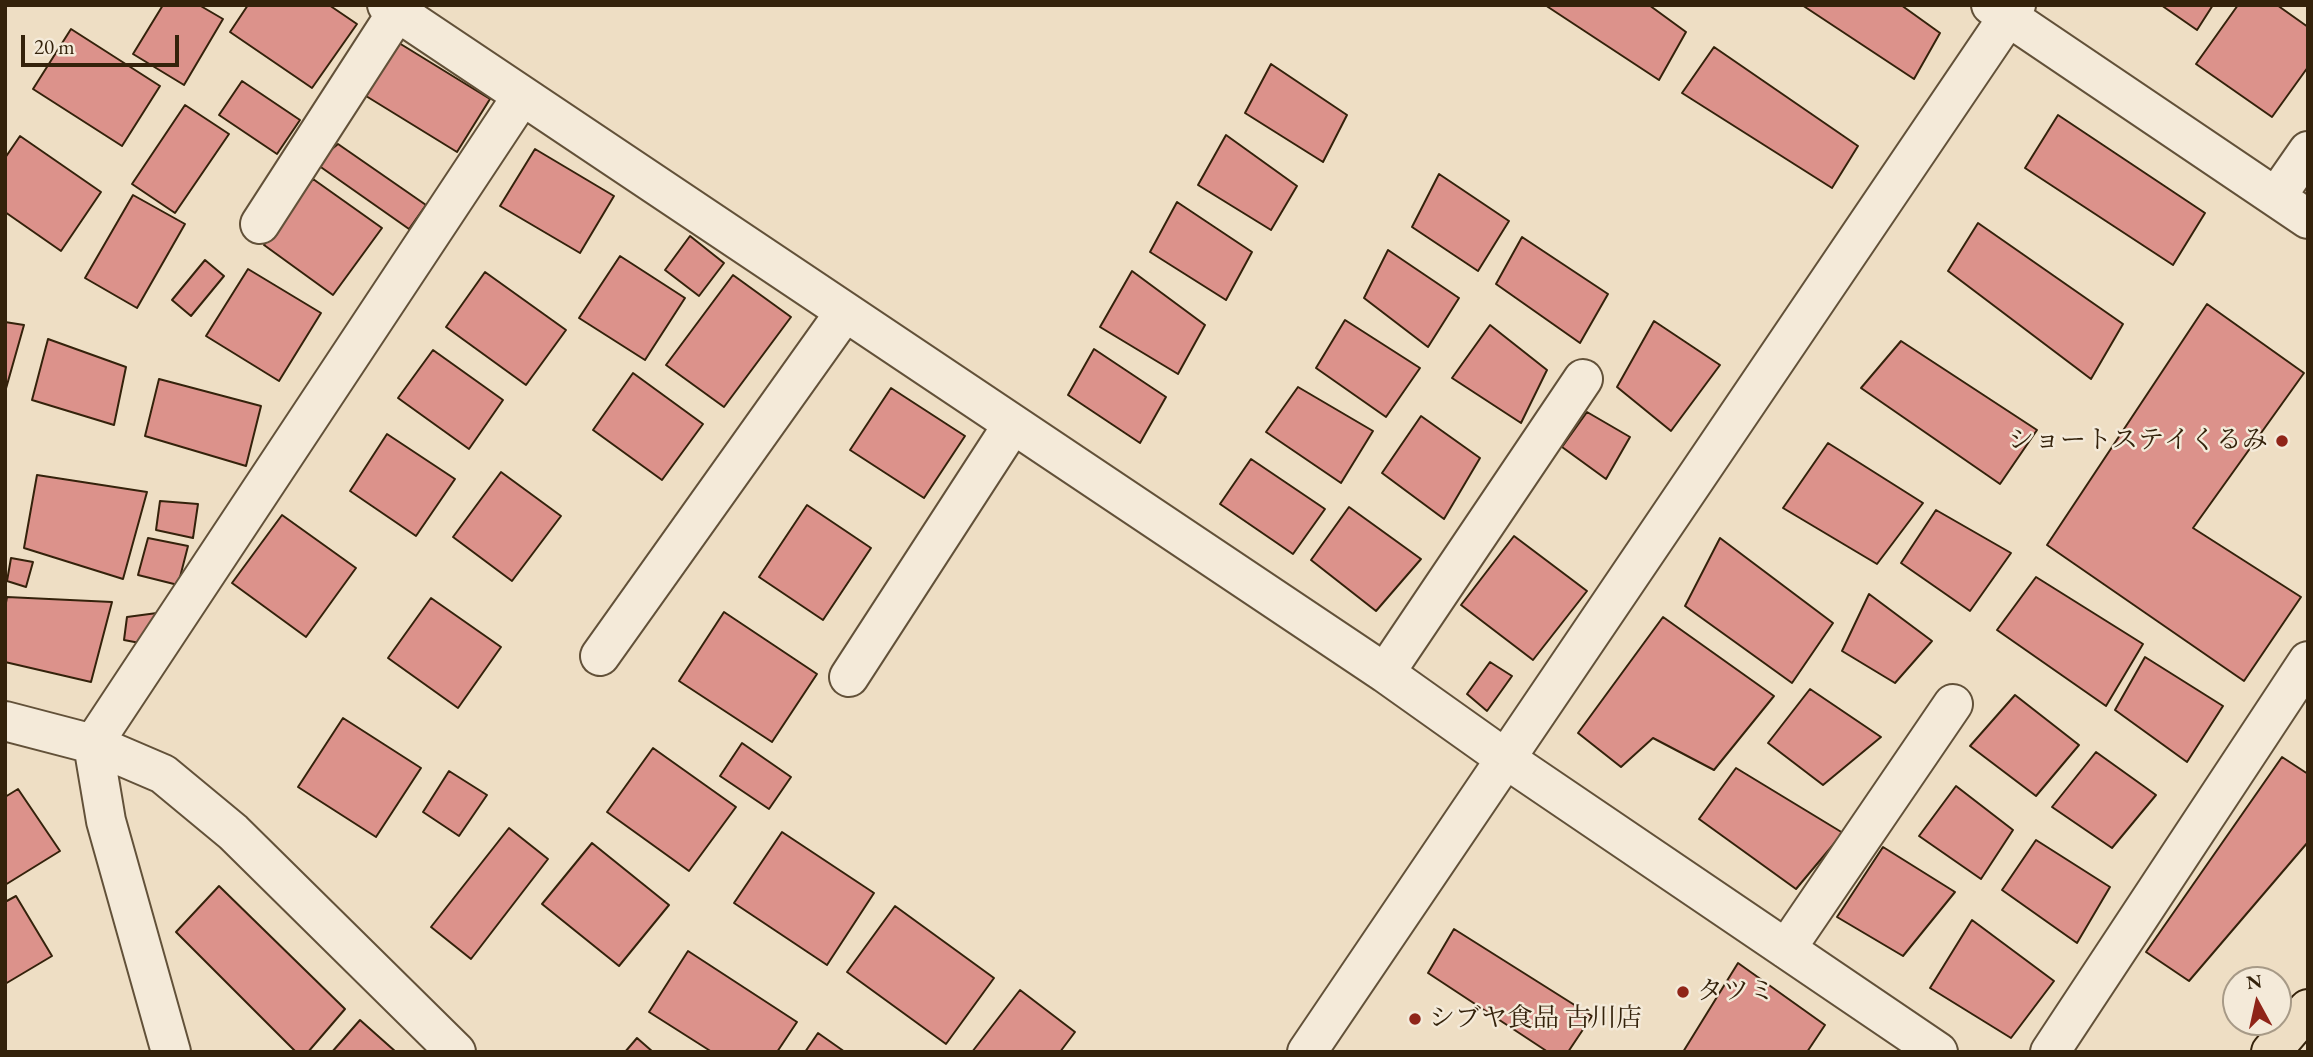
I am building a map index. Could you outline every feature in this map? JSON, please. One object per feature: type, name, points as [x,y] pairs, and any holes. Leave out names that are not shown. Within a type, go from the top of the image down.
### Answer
[{"type":"highway","points":[[2271,1052],[2308,1009]]},
{"type":"street","points":[[260,223],[392,8],[1385,673],[1506,759],[1938,1052]]},
{"type":"street","points":[[1307,1052],[1506,759],[2005,9],[2308,219]]},
{"type":"street","points":[[171,1052],[106,821],[93,744],[522,96]]},
{"type":"street","points":[[2276,197],[2308,151]]},
{"type":"street","points":[[600,656],[845,312]]},
{"type":"street","points":[[1385,673],[1583,379]]},
{"type":"street","points":[[849,677],[1013,424]]},
{"type":"street","points":[[2050,1052],[2308,661]]},
{"type":"street","points":[[1786,949],[1954,704]]},
{"type":"street","points":[[5,721],[93,744],[163,774],[233,832],[456,1052]]},
{"type":"building","points":[[163,5],[199,5],[223,19],[184,85],[133,54]]},
{"type":"building","points":[[248,5],[329,5],[357,24],[312,88],[230,32]]},
{"type":"building","points":[[1545,5],[1649,5],[1686,32],[1659,80]]},
{"type":"building","points":[[1802,5],[1901,5],[1940,33],[1914,79]]},
{"type":"building","points":[[2161,5],[2213,5],[2197,30]]},
{"type":"building","points":[[2238,5],[2277,5],[2308,27],[2308,67],[2272,117],[2196,64]]},
{"type":"building","points":[[71,29],[160,86],[122,146],[33,89]]},
{"type":"building","points":[[399,43],[490,99],[457,152],[366,96]]},
{"type":"building","points":[[1714,47],[1858,146],[1832,188],[1682,93]]},
{"type":"building","points":[[1271,64],[1347,115],[1323,162],[1245,113]]},
{"type":"building","points":[[242,81],[300,120],[277,154],[219,115]]},
{"type":"building","points":[[185,105],[229,134],[175,213],[132,184]]},
{"type":"building","points":[[2058,115],[2205,213],[2173,265],[2025,168]]},
{"type":"building","points":[[1226,135],[1297,186],[1271,230],[1198,185]]},
{"type":"building","points":[[20,136],[101,192],[61,251],[5,212],[5,158]]},
{"type":"building","points":[[338,144],[426,205],[409,229],[315,163]]},
{"type":"building","points":[[535,149],[614,196],[580,253],[500,206]]},
{"type":"building","points":[[1439,174],[1509,221],[1478,271],[1412,227]]},
{"type":"building","points":[[313,179],[382,228],[333,295],[264,245]]},
{"type":"building","points":[[133,195],[185,224],[137,308],[85,278]]},
{"type":"building","points":[[1177,202],[1252,252],[1226,300],[1150,252]]},
{"type":"building","points":[[1978,223],[2123,324],[2091,379],[1948,271]]},
{"type":"building","points":[[690,236],[724,263],[699,296],[665,270]]},
{"type":"building","points":[[1522,237],[1608,294],[1580,343],[1496,284]]},
{"type":"building","points":[[1388,250],[1459,298],[1428,347],[1364,298]]},
{"type":"building","points":[[620,256],[685,298],[645,360],[579,318]]},
{"type":"building","points":[[205,260],[224,276],[191,316],[172,300]]},
{"type":"building","points":[[248,269],[321,313],[279,381],[206,336]]},
{"type":"building","points":[[1132,271],[1205,325],[1178,374],[1100,327]]},
{"type":"building","points":[[485,272],[566,330],[526,385],[446,327]]},
{"type":"building","points":[[733,275],[791,317],[724,407],[666,365]]},
{"type":"building","points":[[2207,304],[2304,373],[2193,528],[2301,597],[2244,681],[2047,545]]},
{"type":"building","points":[[1345,320],[1420,368],[1386,417],[1316,368]]},
{"type":"building","points":[[1654,321],[1720,365],[1671,431],[1617,387]]},
{"type":"building","points":[[5,322],[24,325],[5,392]]},
{"type":"building","points":[[1490,325],[1547,370],[1521,423],[1452,378]]},
{"type":"building","points":[[48,339],[126,367],[114,425],[32,400]]},
{"type":"building","points":[[1901,341],[2037,430],[2000,484],[1861,388]]},
{"type":"building","points":[[1094,349],[1166,397],[1140,443],[1068,395]]},
{"type":"building","points":[[433,350],[503,400],[469,449],[398,398]]},
{"type":"building","points":[[633,373],[703,424],[662,480],[593,430]]},
{"type":"building","points":[[159,379],[261,406],[246,466],[145,436]]},
{"type":"building","points":[[1298,387],[1373,431],[1341,483],[1266,432]]},
{"type":"building","points":[[891,388],[965,436],[924,498],[850,450]]},
{"type":"building","points":[[1587,412],[1630,437],[1606,479],[1562,447]]},
{"type":"building","points":[[1421,416],[1480,458],[1444,519],[1382,473]]},
{"type":"building","points":[[387,434],[455,479],[416,536],[350,491]]},
{"type":"building","points":[[1828,443],[1923,503],[1877,564],[1783,508]]},
{"type":"building","points":[[1251,459],[1325,509],[1293,554],[1220,504]]},
{"type":"building","points":[[501,472],[561,516],[512,581],[453,537]]},
{"type":"building","points":[[37,475],[147,492],[123,579],[24,548]]},
{"type":"building","points":[[160,501],[198,504],[193,538],[156,530]]},
{"type":"building","points":[[807,505],[871,548],[823,620],[759,577]]},
{"type":"building","points":[[1349,507],[1421,559],[1376,611],[1311,560]]},
{"type":"building","points":[[1936,510],[2011,553],[1970,611],[1901,563]]},
{"type":"building","points":[[282,515],[356,568],[306,637],[232,583]]},
{"type":"building","points":[[1514,536],[1587,591],[1533,660],[1461,605]]},
{"type":"building","points":[[148,538],[188,546],[178,585],[138,575]]},
{"type":"building","points":[[1720,538],[1833,623],[1792,683],[1685,606]]},
{"type":"building","points":[[11,558],[33,562],[26,587],[7,581]]},
{"type":"building","points":[[2036,577],[2143,644],[2106,706],[1997,630]]},
{"type":"building","points":[[1869,594],[1932,641],[1895,683],[1842,651]]},
{"type":"building","points":[[7,597],[112,602],[91,682],[5,662]]},
{"type":"building","points":[[431,598],[501,647],[458,708],[388,658]]},
{"type":"building","points":[[724,612],[817,674],[772,742],[679,681]]},
{"type":"building","points":[[157,613],[145,644],[124,640],[127,617]]},
{"type":"building","points":[[1663,617],[1774,696],[1714,770],[1653,738],[1621,767],[1578,733]]},
{"type":"building","points":[[2145,657],[2223,706],[2187,762],[2115,710]]},
{"type":"building","points":[[1490,662],[1512,676],[1487,711],[1467,694]]},
{"type":"building","points":[[1810,689],[1881,737],[1823,785],[1768,743]]},
{"type":"building","points":[[2015,695],[2079,745],[2036,796],[1970,746]]},
{"type":"building","points":[[343,718],[421,768],[376,837],[298,787]]},
{"type":"building","points":[[742,743],[791,777],[769,809],[720,776]]},
{"type":"building","points":[[653,748],[736,807],[689,871],[607,812]]},
{"type":"building","points":[[2096,752],[2156,795],[2112,848],[2052,807]]},
{"type":"building","points":[[2282,757],[2308,774],[2308,842],[2189,981],[2146,952]]},
{"type":"building","points":[[1736,768],[1843,833],[1796,889],[1699,819]]},
{"type":"building","points":[[449,771],[487,795],[459,836],[423,812]]},
{"type":"building","points":[[1956,786],[2013,830],[1981,879],[1919,836]]},
{"type":"building","points":[[18,789],[60,851],[5,885],[5,797]]},
{"type":"building","points":[[509,828],[548,859],[471,959],[431,927]]},
{"type":"building","points":[[782,832],[874,893],[827,965],[734,903]]},
{"type":"building","points":[[2036,840],[2110,887],[2077,943],[2002,890]]},
{"type":"building","points":[[592,843],[669,905],[619,966],[542,904]]},
{"type":"building","points":[[1883,847],[1955,892],[1903,956],[1837,917]]},
{"type":"building","points":[[219,886],[345,1009],[308,1052],[296,1052],[176,932]]},
{"type":"building","points":[[16,896],[52,956],[5,984],[5,902]]},
{"type":"building","points":[[895,906],[994,978],[946,1044],[847,972]]},
{"type":"building","points":[[1972,920],[2054,981],[2011,1038],[1930,988]]},
{"type":"building","points":[[1454,929],[1592,1016],[1568,1052],[1548,1052],[1428,973]]},
{"type":"building","points":[[688,951],[797,1022],[777,1052],[712,1052],[649,1012]]},
{"type":"building","points":[[1738,963],[1825,1025],[1807,1052],[1683,1052]]},
{"type":"building","points":[[1020,990],[1075,1032],[1060,1052],[972,1052]]},
{"type":"building","points":[[360,1020],[396,1052],[332,1052]]},
{"type":"building","points":[[818,1033],[845,1052],[805,1052]]},
{"type":"building","points":[[637,1038],[653,1052],[625,1052]]},
{"type":"place","name":"ショートステイくるみ","points":[[2282,441]]},
{"type":"place","name":"タツミ","points":[[1683,992]]},
{"type":"place","name":"シブヤ食品 古川店","points":[[1415,1019]]}]
